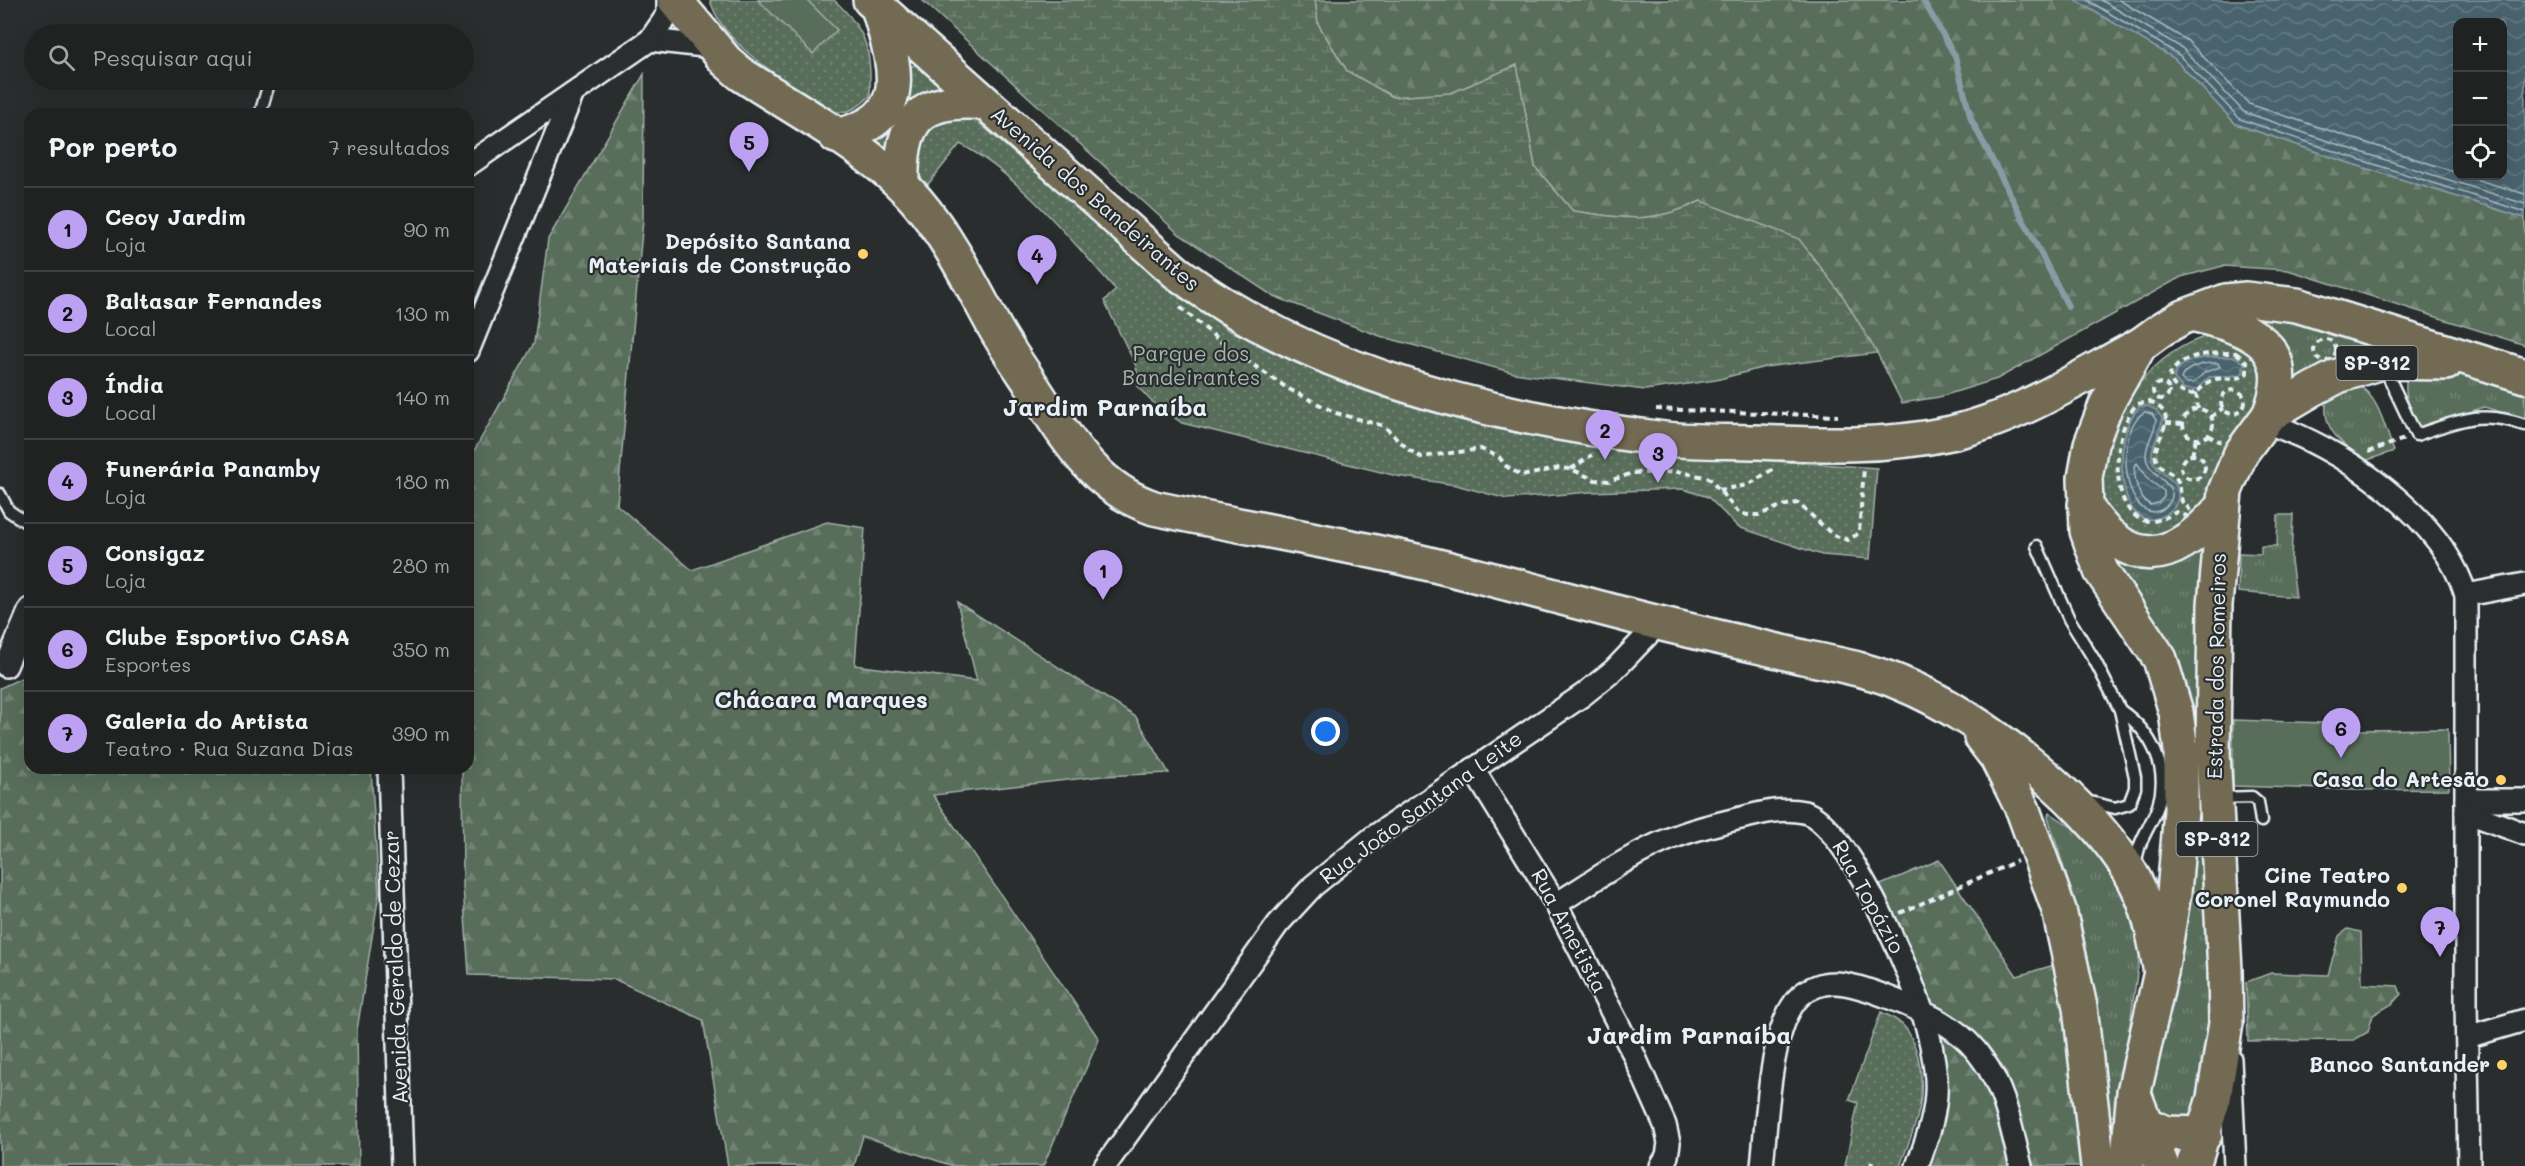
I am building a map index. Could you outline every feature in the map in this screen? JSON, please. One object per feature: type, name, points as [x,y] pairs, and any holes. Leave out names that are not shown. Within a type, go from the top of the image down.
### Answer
[{"type":"main road","points":[[675,0],[713,47],[741,74],[836,136],[902,185],[928,214],[959,259],[997,331],[1067,438],[1089,467],[1112,488],[1132,501],[1162,510],[1408,559],[1659,623],[1864,671],[1899,682],[1963,714],[1998,738],[2066,795],[2120,856],[2138,887],[2150,920],[2161,972]]},
{"type":"main road","points":[[836,136],[861,131],[875,123],[886,110],[892,95],[891,59],[874,3]]},
{"type":"main road","name":"Avenida dos Bandeirantes","points":[[874,3],[1176,272],[1202,292],[1259,325],[1321,354],[1475,407],[1667,439],[1826,445],[1897,442],[1954,432],[2010,414],[2140,345]]},
{"type":"main road","points":[[902,185],[903,148],[908,132],[915,121],[938,104],[954,100],[985,103]]},
{"type":"main road","name":"Estrada dos Romeiros","points":[[2134,1092],[2161,972],[2174,893],[2181,810],[2181,750],[2176,712],[2160,659],[2096,560],[2086,531],[2085,478],[2096,429],[2106,405],[2140,345],[2162,328],[2226,301],[2270,300],[2340,317],[2510,372]]},
{"type":"main road","points":[[2192,314],[2243,329],[2260,339],[2269,348],[2274,358],[2277,396],[2267,418]]},
{"type":"main road","name":"Estrada dos Romeiros","points":[[2193,1166],[2205,1134],[2222,1059],[2226,1023],[2215,799],[2213,691],[2221,508],[2231,474],[2241,453],[2267,418],[2338,376],[2381,362],[2422,361],[2510,372]]},
{"type":"main road","points":[[2085,505],[2096,522],[2121,544],[2150,553],[2170,549],[2188,541],[2221,508]]},
{"type":"main road","points":[[1963,714],[1997,758],[2023,810],[2059,910],[2080,1008],[2098,1166]]},
{"type":"main road","points":[[2134,1092],[2143,1123],[2162,1166]]},
{"type":"main road","name":"SP-312","points":[[2127,1166],[2134,1092]]},
{"type":"main road","points":[[2143,1123],[2166,1133],[2205,1134]]},
{"type":"street","points":[[474,161],[650,40],[668,14],[668,0]]},
{"type":"street","points":[[650,40],[713,47]]},
{"type":"street","points":[[474,336],[573,93]]},
{"type":"street","points":[[2267,418],[2297,432],[2345,461],[2397,499],[2420,520],[2455,570],[2466,595],[2469,1166]]},
{"type":"street","points":[[2466,595],[2525,584]]},
{"type":"street","points":[[6,666],[24,623]]},
{"type":"street","name":"Rua João Santana Leite","points":[[1105,1166],[1278,924],[1313,886],[1372,838],[1583,695],[1614,670],[1659,623]]},
{"type":"street","name":"Rua Ametista","points":[[1473,769],[1556,904],[1633,1053],[1659,1109],[1669,1143],[1667,1156],[1661,1166]]},
{"type":"street","name":"Avenida Geraldo de Cezar","points":[[389,774],[402,1166]]},
{"type":"street","points":[[2466,806],[2525,800]]},
{"type":"street","points":[[2466,806],[2525,834]]},
{"type":"street","name":"Rua Topázio","points":[[1556,904],[1667,840],[1766,812],[1788,809],[1806,812],[1820,820],[1837,837],[1851,858],[1883,921],[1922,1011],[1933,1055],[1936,1096],[1934,1118],[1917,1166]]},
{"type":"street","points":[[1762,1166],[1778,1039],[1788,1013],[1801,996],[1816,985],[1834,982],[1852,985],[1922,1011],[1953,1028],[1983,1060],[2000,1088],[2021,1166]]},
{"type":"street","points":[[2467,1036],[2525,1020]]},
{"type":"street","points":[[2226,1023],[2232,1077],[2235,1166]]},
{"type":"lane","points":[[262,108],[267,90]]},
{"type":"lane","points":[[2381,362],[2416,435],[2482,416],[2505,418],[2525,425]]},
{"type":"lane","points":[[0,494],[9,511],[24,521]]},
{"type":"lane","points":[[2037,546],[2069,619],[2095,661],[2120,710],[2135,777],[2135,788],[2129,804],[2123,807],[2104,807],[2066,795]]},
{"type":"lane","points":[[2120,710],[2146,732],[2160,769],[2157,807],[2144,831],[2136,853],[2138,887]]},
{"type":"lane","points":[[2215,799],[2252,797],[2258,802],[2261,821]]},
{"type":"path","points":[[2319,340],[2332,342],[2336,350],[2332,358],[2323,361],[2316,356],[2314,347],[2319,340]]},
{"type":"path","points":[[2154,404],[2157,399],[2167,397],[2171,386],[2170,374],[2177,366],[2203,354],[2236,353],[2247,362],[2247,374],[2235,378],[2210,380],[2196,393],[2182,392],[2171,386],[2161,382],[2154,386],[2152,392],[2157,399]]},
{"type":"path","points":[[2234,390],[2235,378]]},
{"type":"path","points":[[2234,390],[2244,396],[2244,408],[2234,414],[2223,408],[2221,401],[2224,394],[2234,390]]},
{"type":"path","points":[[2196,393],[2198,409]]},
{"type":"path","points":[[2137,404],[2154,404],[2163,412],[2166,423],[2156,452],[2156,460],[2177,480],[2182,501],[2190,508],[2189,514],[2183,517],[2176,512],[2160,521],[2153,522],[2133,514],[2120,487],[2117,452],[2125,422],[2137,404]]},
{"type":"path","points":[[2211,417],[2223,408]]},
{"type":"path","points":[[1651,409],[1845,417]]},
{"type":"path","points":[[2198,409],[2211,417]]},
{"type":"path","points":[[2183,424],[2190,412],[2198,409]]},
{"type":"path","points":[[2183,424],[2187,434],[2196,439],[2205,438],[2211,431],[2211,417]]},
{"type":"path","points":[[2166,423],[2183,424]]},
{"type":"path","points":[[2345,461],[2416,435]]},
{"type":"path","points":[[2192,455],[2196,439]]},
{"type":"path","points":[[2192,455],[2202,460],[2204,471],[2194,479],[2184,474],[2181,464],[2185,458],[2192,455]]},
{"type":"path","points":[[1719,490],[1757,481],[1782,462]]},
{"type":"path","points":[[2177,480],[2184,474]]},
{"type":"path","points":[[1883,921],[2039,851]]},
{"type":"green space","points":[[710,0],[834,0],[855,22],[866,44],[870,67],[870,96],[851,110],[842,112],[823,108],[761,64],[735,41],[716,15]]},
{"type":"green space","points":[[758,0],[807,0],[837,30],[813,54]]},
{"type":"green space","points":[[922,0],[1315,0],[1318,24],[1347,71],[1393,97],[1451,93],[1517,65],[1535,167],[1573,211],[1623,217],[1653,217],[1684,209],[1701,201],[1799,239],[1844,298],[1877,353],[1765,367],[1716,380],[1645,390],[1514,373],[1380,336],[1273,296],[1179,234]]},
{"type":"green space","points":[[1315,0],[2075,0],[2174,58],[2236,124],[2343,161],[2525,218],[2525,345],[2288,270],[2223,266],[2181,277],[1997,379],[1939,397],[1902,403],[1877,353],[1701,201],[1684,209],[1653,217],[1623,217],[1573,211],[1535,167],[1517,65],[1451,93],[1393,97],[1347,71],[1318,24]]},
{"type":"green space","points":[[917,65],[940,86],[890,157],[870,141],[888,128],[901,110],[909,88],[911,66]]},
{"type":"green space","points":[[644,74],[643,220],[617,505],[692,570],[827,522],[865,528],[855,665],[977,681],[957,602],[1136,717],[1169,773],[1103,776],[933,795],[1099,1039],[1043,1166],[953,1166],[863,1136],[854,1166],[728,1166],[703,1020],[614,979],[469,975],[463,886],[462,774],[474,774],[474,451],[534,343],[548,239]]},
{"type":"green space","name":"Parque dos Bandeirantes","points":[[966,112],[1164,282],[1228,330],[1374,393],[1487,423],[1667,453],[1877,468],[1870,559],[1822,555],[1738,527],[1708,497],[1683,489],[1590,492],[1507,499],[1456,485],[1397,476],[1182,423],[1150,400],[1138,387],[1136,366],[1104,301],[1116,290],[1023,190],[981,156],[960,144],[922,192],[914,172],[923,129]]},
{"type":"green space","points":[[2264,319],[2297,321],[2374,343],[2377,348],[2291,386],[2261,323]]},
{"type":"green space","points":[[2220,333],[2257,350],[2267,387],[2215,476],[2203,505],[2182,533],[2140,542],[2102,506],[2102,466],[2111,433],[2131,394],[2161,361],[2199,339]]},
{"type":"green space","points":[[2441,368],[2522,392],[2525,394],[2525,419],[2484,407],[2418,430],[2407,395],[2408,374]]},
{"type":"green space","points":[[2356,384],[2364,389],[2376,404],[2394,451],[2365,461],[2341,442],[2330,428],[2327,419],[2327,399]]},
{"type":"green space","points":[[2278,515],[2293,515],[2291,560],[2296,597],[2238,592],[2239,553],[2261,554],[2261,546],[2277,546]]},
{"type":"green space","points":[[2205,546],[2215,1009],[2196,1118],[2163,1125],[2149,1098],[2187,726],[2110,564],[2113,552]]},
{"type":"green space","points":[[24,677],[24,774],[371,774],[379,894],[357,1030],[359,1166],[0,1166],[0,688]]},
{"type":"green space","points":[[2233,720],[2354,724],[2355,730],[2448,729],[2449,789],[2355,790],[2233,786]]},
{"type":"green space","points":[[2049,812],[2076,830],[2123,880],[2141,946],[2117,1115],[2108,1117],[2093,983],[2081,923],[2048,817]]},
{"type":"green space","points":[[1939,860],[2017,976],[2061,963],[2089,1166],[1925,1166],[1944,1077],[1876,887]]},
{"type":"green space","points":[[2348,929],[2361,932],[2362,984],[2398,986],[2401,994],[2392,1004],[2373,1015],[2368,1032],[2354,1040],[2248,1041],[2246,982],[2271,973],[2328,975],[2339,936]]},
{"type":"green space","points":[[1881,1012],[1902,1024],[1913,1041],[1918,1057],[1922,1087],[1918,1113],[1900,1166],[1845,1166],[1858,1103],[1849,1100]]},
{"type":"water","points":[[2075,0],[2525,0],[2525,218],[2343,161],[2236,124],[2174,58]]},
{"type":"water","points":[[2209,357],[2235,357],[2244,363],[2243,372],[2240,375],[2209,377],[2196,390],[2183,389],[2174,378],[2177,370],[2191,361]]},
{"type":"water","points":[[2148,406],[2156,410],[2162,418],[2152,451],[2153,462],[2173,482],[2178,491],[2177,501],[2171,510],[2164,515],[2149,519],[2137,514],[2128,500],[2123,482],[2122,461],[2124,440],[2130,421],[2139,407]]},
{"type":"waterway","points":[[1923,0],[1955,56],[1971,119],[2068,306]]},
{"type":"place","name":"Consigaz","points":[[749,172]]},
{"type":"place","name":"Depósito Santana Materiais de Construção","points":[[863,254]]},
{"type":"place","name":"Funerária Panamby","points":[[1037,285]]},
{"type":"place","name":"Baltasar Fernandes","points":[[1605,460]]},
{"type":"place","name":"Índia","points":[[1658,483]]},
{"type":"place","name":"Cecy Jardim","points":[[1103,600]]},
{"type":"place","name":"Clube Esportivo CASA","points":[[2341,758]]},
{"type":"place","name":"Casa do Artesão","points":[[2501,780]]},
{"type":"place","name":"Cine Teatro Coronel Raymundo","points":[[2402,888]]},
{"type":"place","name":"Galeria do Artista","points":[[2440,957]]},
{"type":"place","name":"Banco Santander","points":[[2502,1065]]},
{"type":"district","name":"Jardim Parnaíba","points":[[1105,408]]},
{"type":"district","name":"Chácara Marques","points":[[821,700]]},
{"type":"district","name":"Jardim Parnaíba","points":[[1689,1036]]}]
